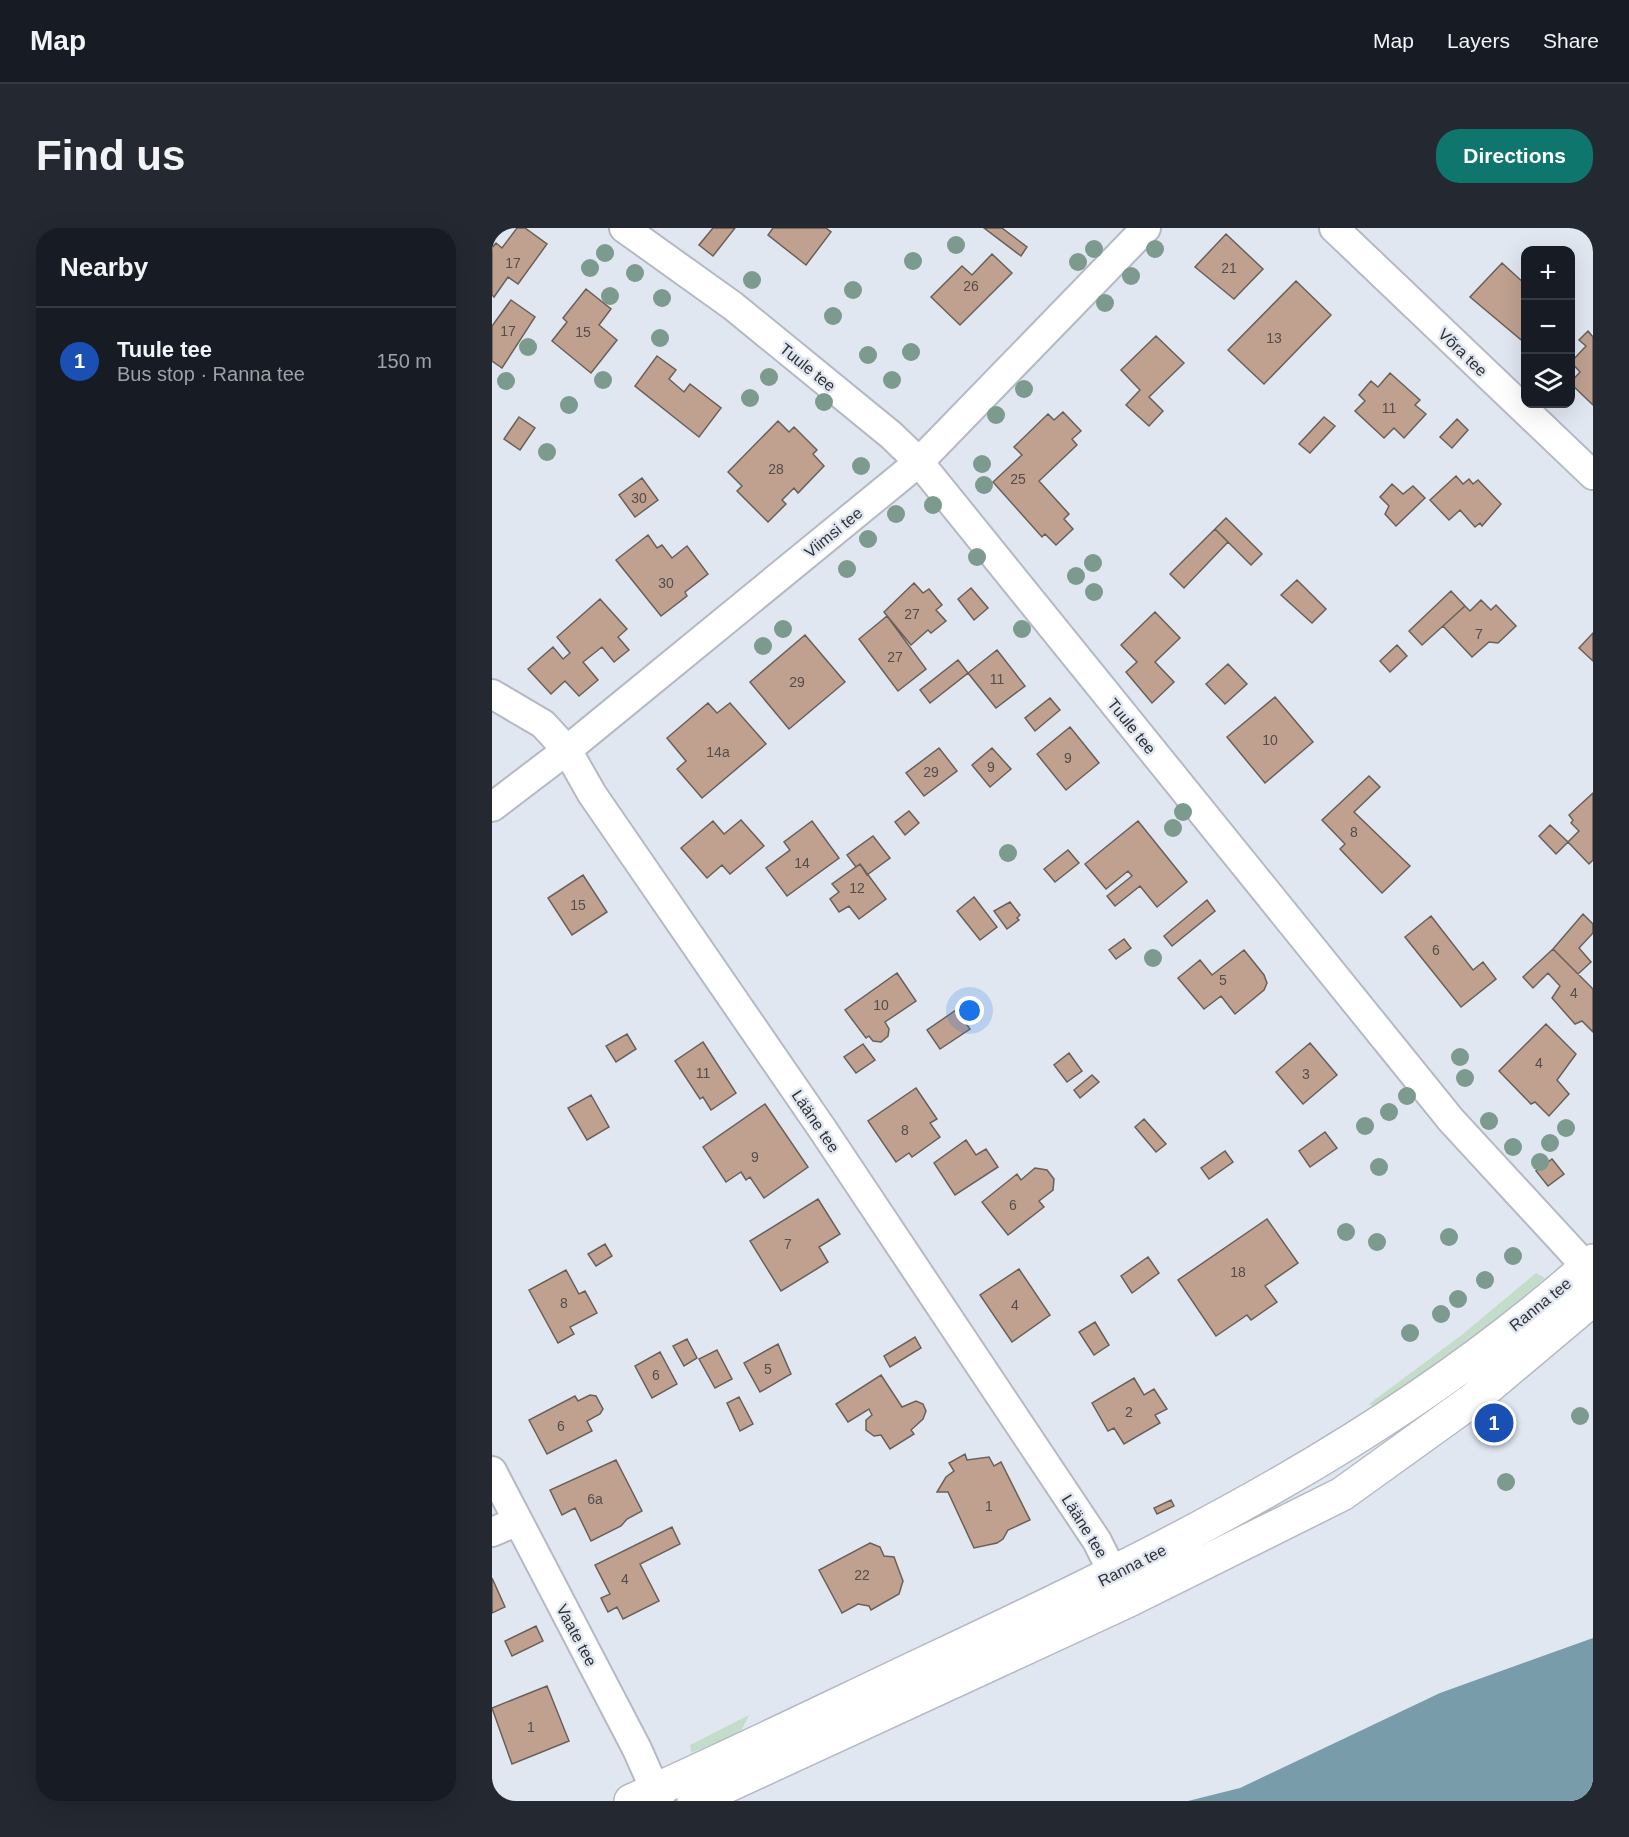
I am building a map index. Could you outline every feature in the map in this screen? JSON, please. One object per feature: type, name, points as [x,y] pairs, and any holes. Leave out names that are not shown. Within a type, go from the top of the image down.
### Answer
[{"type":"main road","name":"Ranna tee","points":[[694,1801],[1121,1588],[1322,1461],[1463,1366],[1591,1267]]},
{"type":"main road","name":"Ranna tee","points":[[649,1797],[1121,1588],[1342,1494],[1474,1399],[1593,1299]]},
{"type":"street","name":"Tuule tee","points":[[624,228],[733,306],[891,435],[919,462],[1451,1120],[1591,1267]]},
{"type":"street","name":"Viimsi tee","points":[[492,807],[567,750],[919,462],[1146,228]]},
{"type":"street","name":"Võra tee","points":[[1334,228],[1593,475]]},
{"type":"street","name":"Lääne tee","points":[[492,694],[543,724],[567,750],[592,794],[829,1140],[1084,1521],[1121,1588]]},
{"type":"street","name":"Vaate tee","points":[[492,1471],[637,1749],[649,1797]]},
{"type":"street","points":[[492,1532],[518,1521]]},
{"type":"green space","points":[[1536,1273],[1545,1278],[1473,1343],[1377,1409],[1369,1404],[1463,1334]]},
{"type":"green space","points":[[749,1715],[740,1733],[691,1753],[690,1745]]},
{"type":"water","points":[[1593,1638],[1593,1801],[1188,1801],[1240,1788],[1440,1693]]},
{"type":"building","points":[[517,228],[525,228],[547,244],[518,284],[508,277],[494,297],[492,295],[492,248],[496,243],[502,248]]},
{"type":"building","points":[[713,228],[735,228],[713,256],[699,245]]},
{"type":"building","points":[[773,228],[826,228],[831,232],[806,265],[768,235]]},
{"type":"building","points":[[984,228],[1002,228],[1027,247],[1021,256]]},
{"type":"building","points":[[1226,234],[1263,269],[1234,299],[1195,267]]},
{"type":"building","points":[[992,254],[1012,273],[960,325],[931,297],[962,266],[972,275]]},
{"type":"building","points":[[1502,263],[1521,280],[1521,340],[1470,297]]},
{"type":"building","points":[[1296,281],[1331,315],[1264,384],[1228,350]]},
{"type":"building","points":[[586,289],[611,309],[599,325],[617,340],[591,373],[552,341],[567,322],[563,318]]},
{"type":"building","points":[[511,300],[535,317],[502,368],[492,361],[492,326]]},
{"type":"building","points":[[1588,331],[1593,337],[1593,405],[1575,388],[1575,378],[1580,372],[1575,366],[1575,358],[1586,346],[1579,340]]},
{"type":"building","points":[[1156,336],[1184,363],[1149,397],[1163,411],[1149,426],[1126,405],[1140,390],[1121,370]]},
{"type":"building","points":[[657,356],[676,370],[669,379],[684,392],[690,384],[721,408],[699,437],[635,386]]},
{"type":"building","points":[[1390,373],[1420,400],[1415,405],[1426,414],[1404,438],[1394,428],[1384,438],[1355,411],[1365,401],[1359,395],[1371,381],[1378,387]]},
{"type":"building","points":[[1063,412],[1081,431],[1072,439],[1077,445],[1039,481],[1069,514],[1064,519],[1073,529],[1056,545],[1045,534],[1042,537],[993,482],[1022,455],[1014,447],[1048,414],[1054,420]]},
{"type":"building","points":[[519,417],[535,428],[520,450],[504,439]]},
{"type":"building","points":[[1324,417],[1335,426],[1310,453],[1299,444]]},
{"type":"building","points":[[1457,419],[1468,430],[1452,448],[1440,437]]},
{"type":"building","points":[[778,421],[789,432],[794,427],[817,450],[813,454],[824,466],[798,493],[794,488],[782,500],[786,504],[768,522],[737,491],[742,486],[728,472]]},
{"type":"building","points":[[1456,476],[1463,484],[1469,479],[1473,484],[1478,480],[1501,504],[1482,526],[1480,523],[1475,527],[1460,510],[1449,520],[1430,500]]},
{"type":"building","points":[[642,478],[658,500],[635,517],[619,495]]},
{"type":"building","points":[[1392,484],[1403,494],[1413,486],[1425,498],[1396,526],[1385,514],[1389,506],[1380,497]]},
{"type":"building","points":[[1226,518],[1262,554],[1251,565],[1215,529]]},
{"type":"building","points":[[1215,529],[1228,542],[1184,588],[1170,574]]},
{"type":"building","points":[[648,535],[657,548],[662,545],[672,558],[687,546],[708,574],[685,592],[687,596],[661,616],[616,560]]},
{"type":"building","points":[[1297,580],[1326,609],[1312,623],[1281,595]]},
{"type":"building","points":[[914,583],[923,593],[929,589],[942,605],[936,610],[946,621],[931,633],[928,630],[911,645],[884,612]]},
{"type":"building","points":[[971,588],[988,608],[974,620],[958,599]]},
{"type":"building","points":[[1451,591],[1465,606],[1422,645],[1409,631]]},
{"type":"building","points":[[600,599],[627,629],[618,637],[629,650],[614,662],[602,647],[583,662],[598,680],[579,696],[565,681],[551,694],[528,669],[553,647],[563,659],[570,653],[557,637]]},
{"type":"building","points":[[1481,600],[1491,610],[1496,605],[1516,626],[1498,643],[1489,642],[1472,657],[1443,626],[1465,606],[1470,611]]},
{"type":"building","points":[[1155,612],[1180,638],[1155,662],[1174,682],[1152,703],[1126,672],[1137,662],[1121,645]]},
{"type":"building","points":[[887,616],[926,669],[898,691],[859,639]]},
{"type":"building","points":[[1593,633],[1593,661],[1579,648]]},
{"type":"building","points":[[805,635],[845,682],[789,729],[750,682]]},
{"type":"building","points":[[1397,645],[1407,656],[1390,672],[1380,661]]},
{"type":"building","points":[[997,650],[1025,686],[996,708],[968,673]]},
{"type":"building","points":[[958,660],[968,673],[930,703],[920,690]]},
{"type":"building","points":[[1228,664],[1247,684],[1225,704],[1206,684]]},
{"type":"building","points":[[1275,697],[1313,742],[1265,783],[1227,737]]},
{"type":"building","points":[[1050,698],[1060,710],[1035,731],[1025,718]]},
{"type":"building","points":[[708,703],[717,713],[730,703],[766,744],[702,798],[677,769],[686,761],[667,738]]},
{"type":"building","points":[[1070,727],[1099,763],[1066,790],[1037,754]]},
{"type":"building","points":[[939,748],[957,771],[924,796],[906,773]]},
{"type":"building","points":[[992,748],[1011,769],[990,787],[972,765]]},
{"type":"building","points":[[1369,776],[1380,787],[1354,812],[1410,866],[1382,893],[1340,849],[1345,844],[1322,820]]},
{"type":"building","points":[[1593,793],[1593,860],[1589,864],[1568,842],[1579,831],[1571,823],[1573,820],[1569,815]]},
{"type":"building","points":[[909,811],[919,823],[905,835],[895,822]]},
{"type":"building","points":[[741,820],[764,846],[730,874],[722,865],[707,878],[681,848],[713,821],[724,834]]},
{"type":"building","points":[[812,821],[839,858],[787,896],[766,868],[790,850],[784,842]]},
{"type":"building","points":[[1138,821],[1187,882],[1157,907],[1140,886],[1115,906],[1107,896],[1132,876],[1128,871],[1106,889],[1085,864]]},
{"type":"building","points":[[1550,825],[1568,842],[1556,854],[1539,836]]},
{"type":"building","points":[[873,836],[890,858],[867,875],[860,864],[856,867],[847,855]]},
{"type":"building","points":[[1068,850],[1079,863],[1055,882],[1044,869]]},
{"type":"building","points":[[860,864],[886,899],[859,919],[849,906],[839,912],[830,899],[839,892],[832,884]]},
{"type":"building","points":[[583,875],[607,912],[572,935],[548,898]]},
{"type":"building","points":[[974,897],[997,927],[980,940],[957,911]]},
{"type":"building","points":[[1207,900],[1215,911],[1172,946],[1164,936]]},
{"type":"building","points":[[1010,902],[1020,915],[1017,918],[1019,920],[1007,929],[994,911]]},
{"type":"building","points":[[1583,914],[1593,924],[1593,933],[1579,948],[1591,962],[1578,974],[1553,949]]},
{"type":"building","points":[[1431,916],[1473,970],[1483,962],[1496,979],[1461,1007],[1405,937]]},
{"type":"building","points":[[1124,939],[1131,948],[1116,959],[1109,950]]},
{"type":"building","points":[[1553,949],[1593,989],[1593,1032],[1582,1021],[1575,1024],[1552,998],[1560,986],[1548,973],[1533,988],[1523,977]]},
{"type":"building","points":[[1244,950],[1264,975],[1267,983],[1264,990],[1235,1014],[1221,996],[1204,1009],[1178,978],[1200,960],[1212,975]]},
{"type":"building","points":[[897,973],[916,1001],[885,1022],[889,1029],[888,1036],[881,1042],[873,1041],[869,1036],[866,1038],[845,1010]]},
{"type":"building","points":[[956,1010],[970,1029],[940,1049],[927,1030]]},
{"type":"building","points":[[1546,1024],[1576,1054],[1557,1080],[1569,1094],[1549,1116],[1535,1102],[1531,1104],[1499,1071]]},
{"type":"building","points":[[627,1034],[636,1049],[616,1062],[606,1046]]},
{"type":"building","points":[[703,1042],[736,1093],[711,1110],[703,1097],[700,1099],[675,1061]]},
{"type":"building","points":[[1310,1043],[1337,1075],[1303,1104],[1276,1072]]},
{"type":"building","points":[[863,1044],[875,1060],[856,1073],[844,1057]]},
{"type":"building","points":[[1069,1053],[1082,1071],[1067,1082],[1054,1065]]},
{"type":"building","points":[[1092,1075],[1099,1082],[1080,1098],[1074,1090]]},
{"type":"building","points":[[916,1088],[937,1119],[930,1123],[940,1137],[912,1157],[909,1153],[896,1162],[868,1121]]},
{"type":"building","points":[[591,1095],[609,1127],[587,1140],[568,1108]]},
{"type":"building","points":[[765,1104],[808,1167],[764,1198],[750,1177],[746,1180],[741,1172],[726,1182],[703,1147]]},
{"type":"building","points":[[1144,1119],[1166,1144],[1156,1152],[1135,1127]]},
{"type":"building","points":[[1325,1132],[1337,1148],[1310,1167],[1299,1151]]},
{"type":"building","points":[[966,1140],[976,1155],[986,1149],[998,1167],[955,1195],[934,1163]]},
{"type":"building","points":[[1225,1151],[1233,1162],[1209,1179],[1201,1168]]},
{"type":"building","points":[[1552,1159],[1564,1174],[1548,1186],[1536,1171]]},
{"type":"building","points":[[1035,1168],[1047,1170],[1054,1179],[1053,1190],[1039,1201],[1044,1207],[1008,1235],[982,1202],[1017,1174],[1021,1180]]},
{"type":"building","points":[[818,1199],[840,1234],[819,1247],[828,1262],[781,1291],[750,1241]]},
{"type":"building","points":[[1267,1219],[1298,1263],[1265,1286],[1277,1302],[1251,1320],[1247,1315],[1216,1336],[1178,1280]]},
{"type":"building","points":[[605,1244],[612,1256],[596,1266],[588,1254]]},
{"type":"building","points":[[1148,1257],[1159,1273],[1132,1293],[1121,1276]]},
{"type":"building","points":[[1019,1269],[1050,1315],[1012,1342],[980,1295]]},
{"type":"building","points":[[566,1270],[579,1294],[585,1291],[597,1313],[570,1327],[574,1334],[558,1343],[529,1290]]},
{"type":"building","points":[[1095,1322],[1109,1345],[1094,1355],[1079,1332]]},
{"type":"building","points":[[915,1337],[921,1348],[890,1367],[884,1356]]},
{"type":"building","points":[[687,1339],[697,1358],[684,1366],[673,1346]]},
{"type":"building","points":[[778,1344],[791,1374],[760,1392],[744,1363]]},
{"type":"building","points":[[717,1350],[732,1379],[715,1388],[699,1359]]},
{"type":"building","points":[[660,1352],[677,1384],[652,1398],[635,1366]]},
{"type":"building","points":[[881,1375],[902,1407],[916,1401],[923,1404],[926,1411],[923,1419],[911,1430],[914,1434],[890,1449],[881,1435],[874,1436],[866,1430],[866,1420],[872,1415],[869,1409],[848,1422],[836,1404]]},
{"type":"building","points":[[1134,1378],[1144,1395],[1154,1389],[1167,1409],[1155,1415],[1160,1423],[1124,1444],[1114,1428],[1108,1431],[1092,1403]]},
{"type":"building","points":[[590,1395],[596,1396],[603,1409],[600,1414],[587,1421],[592,1431],[547,1454],[529,1420],[575,1396],[578,1401]]},
{"type":"building","points":[[739,1397],[753,1424],[740,1431],[727,1403]]},
{"type":"building","points":[[965,1454],[967,1460],[989,1457],[994,1466],[1001,1462],[1030,1520],[1008,1530],[1003,1539],[997,1543],[974,1548],[948,1492],[937,1492],[946,1477],[954,1471],[949,1463]]},
{"type":"building","points":[[616,1460],[642,1511],[627,1519],[621,1526],[591,1541],[575,1508],[562,1515],[550,1490]]},
{"type":"building","points":[[1171,1500],[1174,1506],[1157,1514],[1154,1508]]},
{"type":"building","points":[[672,1527],[680,1544],[640,1564],[659,1601],[623,1619],[617,1607],[608,1612],[601,1598],[610,1594],[595,1565]]},
{"type":"building","points":[[870,1543],[880,1547],[884,1556],[894,1557],[903,1581],[899,1594],[871,1610],[869,1606],[858,1604],[842,1613],[819,1570]]},
{"type":"building","points":[[492,1578],[505,1607],[492,1613]]},
{"type":"building","points":[[536,1626],[543,1641],[512,1656],[505,1641]]},
{"type":"building","points":[[547,1686],[569,1741],[512,1764],[492,1708]]},
{"type":"place","name":"Tuule tee","points":[[1494,1423]]}]
